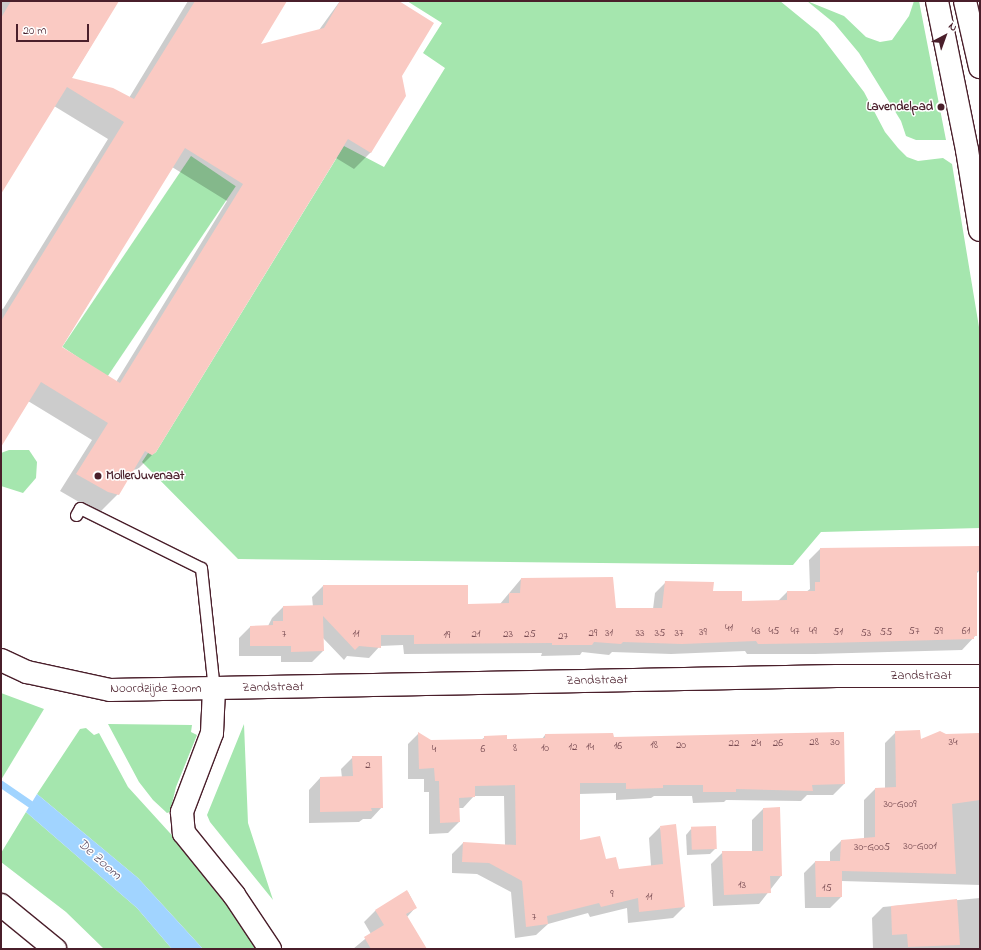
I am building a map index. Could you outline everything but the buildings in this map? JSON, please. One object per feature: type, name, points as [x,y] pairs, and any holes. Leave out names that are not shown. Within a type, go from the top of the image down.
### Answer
[{"type":"street","points":[[937,1],[967,150],[980,230]]},
{"type":"street","points":[[965,1],[980,67]]},
{"type":"street","name":"Noordzijde Zoom","points":[[1,660],[27,672],[110,690],[214,689],[212,733],[182,812],[184,833],[234,895],[270,949]]},
{"type":"street","name":"Zandstraat","points":[[214,689],[829,676],[980,676]]},
{"type":"street","points":[[1,905],[55,949]]},
{"type":"lane","points":[[76,515],[80,508],[201,568],[214,689]]},
{"type":"green space","points":[[407,1],[780,1],[818,32],[864,92],[885,132],[907,157],[918,161],[943,158],[952,164],[980,333],[980,528],[821,532],[793,565],[238,559],[142,462],[148,453],[152,455],[156,452],[344,146],[384,167],[445,68],[423,53],[442,23]]},
{"type":"green space","points":[[807,1],[844,16],[866,37],[880,42],[892,40],[909,16],[914,1],[919,1],[946,140],[916,140],[906,136],[901,121],[859,53],[834,23]]},
{"type":"green space","points":[[191,156],[236,186],[107,377],[62,347]]},
{"type":"green space","points":[[9,450],[29,450],[37,462],[36,478],[23,493],[1,486],[1,453]]},
{"type":"green space","points":[[1,693],[44,709],[1,780]]},
{"type":"green space","points":[[108,724],[192,725],[191,732],[197,735],[176,787],[170,812],[167,813],[153,800],[139,782]]},
{"type":"green space","points":[[244,724],[248,823],[273,900],[210,822],[207,815]]},
{"type":"green space","points":[[86,728],[94,735],[99,733],[128,787],[179,843],[260,949],[203,949],[138,878],[37,794],[80,729]]},
{"type":"green space","points":[[26,812],[137,908],[172,949],[104,949],[66,912],[1,862],[1,853]]},
{"type":"water","points":[[37,794],[138,878],[203,949],[172,949],[137,908],[26,812]]},
{"type":"waterway","name":"De Zoom","points":[[1,784],[39,810]]},
{"type":"place","name":"Lavendelpad","points":[[941,107]]},
{"type":"place","name":"MollerJuvenaat","points":[[98,476]]}]
